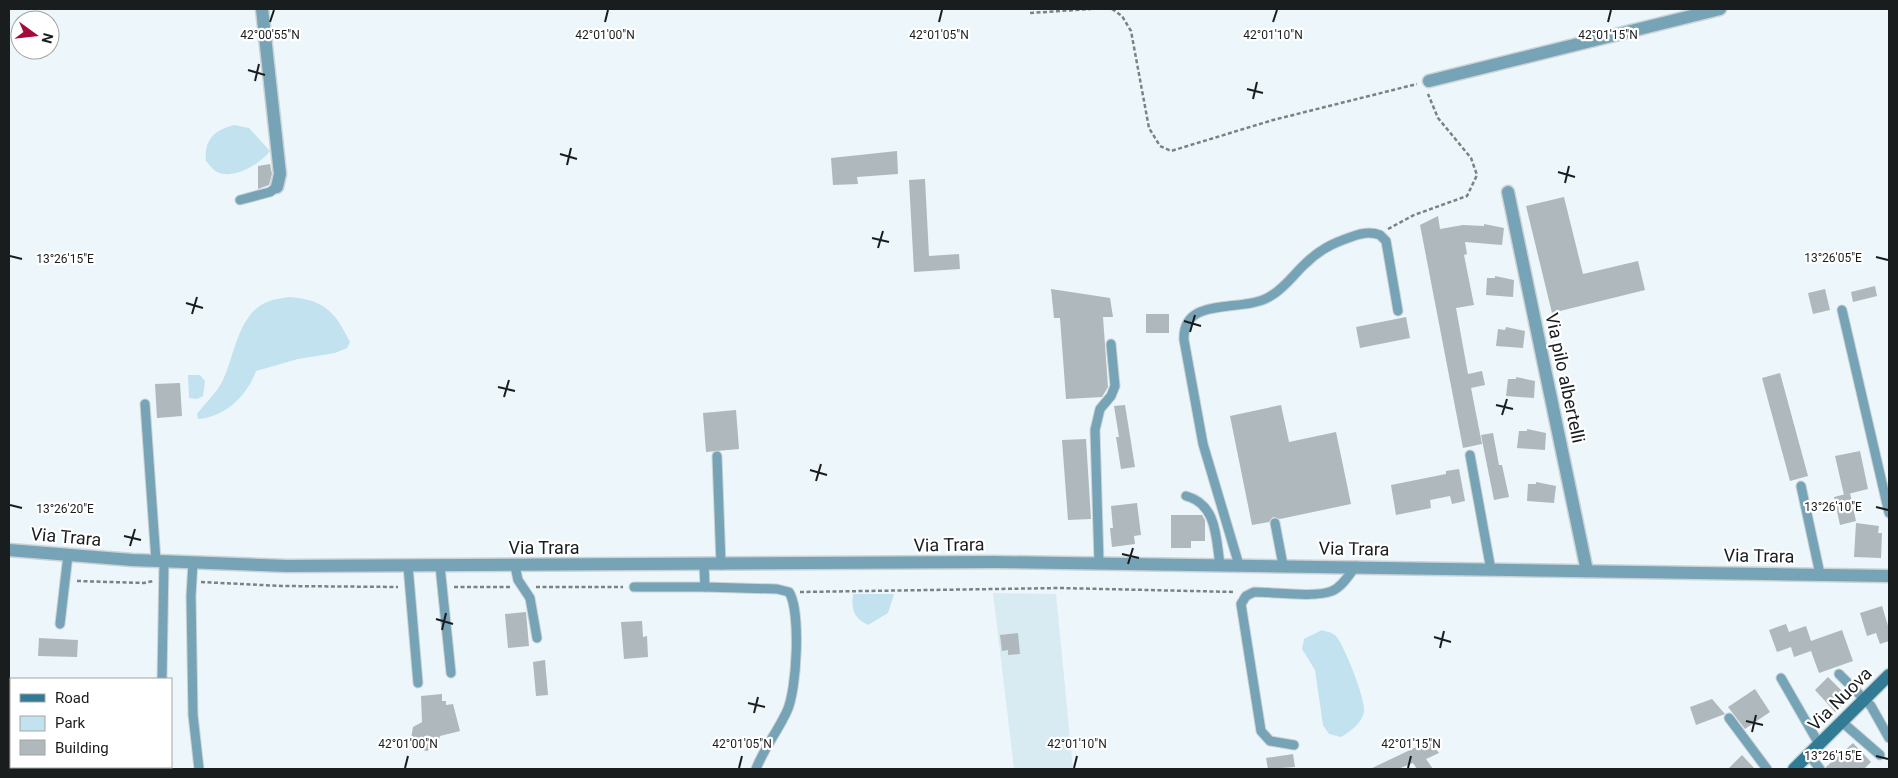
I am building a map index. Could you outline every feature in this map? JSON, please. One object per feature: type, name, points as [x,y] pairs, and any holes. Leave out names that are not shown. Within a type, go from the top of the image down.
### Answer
[{"type":"main road","name":"Via Nuova","points":[[1794,769],[1889,675]]},
{"type":"street","points":[[262,9],[280,174],[277,187]]},
{"type":"street","points":[[1429,82],[1720,9]]},
{"type":"street","name":"Via pilo albertelli","points":[[1508,192],[1587,571]]},
{"type":"street","name":"Via Trara","points":[[9,550],[160,561],[287,566],[1099,563],[1889,576]]},
{"type":"lane","points":[[240,200],[270,192],[277,187]]},
{"type":"lane","points":[[1239,565],[1212,477],[1198,421],[1184,340],[1186,323],[1192,316],[1201,311],[1264,300],[1278,291],[1309,260],[1330,245],[1358,234],[1373,233],[1380,235],[1388,246],[1398,311]]},
{"type":"lane","points":[[1842,310],[1889,513]]},
{"type":"lane","points":[[1099,563],[1095,430],[1100,409],[1111,396],[1115,386],[1111,344]]},
{"type":"lane","points":[[145,404],[163,581],[162,678]]},
{"type":"lane","points":[[1470,455],[1492,570]]},
{"type":"lane","points":[[717,456],[721,565]]},
{"type":"lane","points":[[1801,486],[1820,574]]},
{"type":"lane","points":[[1186,496],[1200,501],[1210,514],[1220,565]]},
{"type":"lane","points":[[1275,524],[1283,565]]},
{"type":"lane","points":[[60,624],[68,555]]},
{"type":"lane","points":[[193,562],[193,715],[199,769]]},
{"type":"lane","points":[[704,565],[705,587]]},
{"type":"lane","points":[[408,566],[418,683]]},
{"type":"lane","points":[[440,566],[440,587],[451,673]]},
{"type":"lane","points":[[515,566],[518,580],[533,608],[537,638]]},
{"type":"lane","points":[[1294,745],[1270,741],[1263,735],[1260,727],[1241,608],[1246,596],[1254,592],[1326,593],[1338,587],[1356,566]]},
{"type":"lane","points":[[634,587],[777,589],[789,592],[793,601],[795,622],[796,666],[793,693],[787,711],[768,741],[756,769]]},
{"type":"lane","points":[[1839,674],[1865,699],[1879,717],[1889,738]]},
{"type":"lane","points":[[1781,678],[1819,744]]},
{"type":"lane","points":[[1729,718],[1767,769]]},
{"type":"lane","points":[[1842,722],[1880,755]]},
{"type":"lane","points":[[1809,755],[1820,769]]},
{"type":"path","points":[[1030,12],[1091,9]]},
{"type":"path","points":[[1112,9],[1122,16],[1131,31],[1150,128],[1160,146],[1171,151],[1273,120],[1429,82],[1428,96],[1438,118],[1471,158],[1477,175],[1467,196],[1414,214],[1380,235]]},
{"type":"path","points":[[65,581],[144,583],[163,581]]},
{"type":"path","points":[[192,581],[282,586],[411,587]]},
{"type":"path","points":[[440,587],[634,587]]},
{"type":"path","points":[[789,592],[1060,588],[1233,592],[1246,596]]},
{"type":"shaded area","points":[[993,593],[1056,594],[1073,769],[1014,769]]},
{"type":"green space","points":[[234,125],[249,128],[270,151],[260,161],[246,169],[231,174],[224,174],[217,172],[206,161],[207,147],[216,133]]},
{"type":"green space","points":[[290,297],[312,301],[328,309],[334,315],[350,342],[347,348],[335,353],[298,359],[256,371],[247,389],[234,404],[217,414],[198,419],[197,414],[223,380],[243,325],[257,308],[267,302]]},
{"type":"green space","points":[[188,375],[200,375],[205,381],[203,396],[197,399],[189,398]]},
{"type":"green space","points":[[853,594],[894,594],[888,613],[868,625],[854,613]]},
{"type":"green space","points":[[1322,630],[1336,636],[1340,641],[1354,673],[1364,706],[1363,716],[1358,724],[1341,737],[1329,734],[1323,725],[1315,670],[1302,649],[1304,639]]},
{"type":"building","points":[[897,151],[898,174],[857,177],[858,184],[833,185],[831,158]]},
{"type":"building","points":[[270,164],[272,174],[269,185],[258,189],[258,166]]},
{"type":"building","points":[[925,179],[929,256],[959,254],[960,269],[914,272],[909,180]]},
{"type":"building","points":[[1564,197],[1583,274],[1638,261],[1645,290],[1552,313],[1526,206]]},
{"type":"building","points":[[1438,216],[1440,229],[1463,225],[1484,226],[1484,224],[1504,228],[1502,245],[1465,242],[1467,254],[1464,255],[1474,305],[1456,308],[1468,374],[1482,371],[1485,385],[1471,388],[1482,444],[1463,448],[1420,225]]},
{"type":"building","points":[[1495,276],[1514,280],[1513,297],[1486,295],[1487,278],[1495,278]]},
{"type":"building","points":[[1875,286],[1877,296],[1853,302],[1851,292]]},
{"type":"building","points":[[1051,289],[1110,298],[1113,317],[1103,317],[1108,387],[1102,397],[1066,399],[1060,318],[1054,318]]},
{"type":"building","points":[[1825,289],[1830,310],[1813,314],[1808,293]]},
{"type":"building","points":[[1146,314],[1169,314],[1169,333],[1146,333]]},
{"type":"building","points":[[1406,317],[1410,338],[1360,348],[1356,327]]},
{"type":"building","points":[[1506,327],[1525,331],[1523,348],[1496,346],[1498,329],[1505,330]]},
{"type":"building","points":[[1780,373],[1808,476],[1790,481],[1762,378]]},
{"type":"building","points":[[1516,377],[1535,381],[1534,398],[1506,396],[1508,379],[1516,379]]},
{"type":"building","points":[[180,383],[182,416],[157,418],[155,384]]},
{"type":"building","points":[[1125,405],[1135,467],[1121,469],[1116,437],[1119,437],[1114,406]]},
{"type":"building","points":[[1281,405],[1289,442],[1336,432],[1351,504],[1280,519],[1273,517],[1269,522],[1252,525],[1230,416]]},
{"type":"building","points":[[736,410],[739,449],[706,452],[703,413]]},
{"type":"building","points":[[1527,429],[1546,433],[1545,450],[1517,448],[1519,431],[1527,431]]},
{"type":"building","points":[[1493,433],[1499,465],[1502,465],[1509,497],[1494,500],[1481,435]]},
{"type":"building","points":[[1086,439],[1091,519],[1068,520],[1062,440]]},
{"type":"building","points":[[1860,451],[1868,489],[1844,495],[1835,456]]},
{"type":"building","points":[[1459,469],[1465,501],[1452,504],[1450,496],[1430,500],[1431,508],[1396,515],[1391,485],[1446,474],[1446,471]]},
{"type":"building","points":[[1536,482],[1556,486],[1554,503],[1527,501],[1528,484],[1536,484]]},
{"type":"building","points":[[1850,493],[1856,521],[1840,525],[1834,497]]},
{"type":"building","points":[[1137,503],[1141,535],[1134,536],[1135,544],[1112,547],[1110,528],[1113,528],[1111,506]]},
{"type":"building","points":[[1171,515],[1202,515],[1205,520],[1205,541],[1191,541],[1191,548],[1171,548]]},
{"type":"building","points":[[1856,523],[1879,526],[1878,533],[1882,533],[1881,558],[1854,557]]},
{"type":"building","points":[[1882,606],[1889,629],[1889,641],[1880,644],[1876,633],[1867,636],[1860,613]]},
{"type":"building","points":[[526,612],[529,646],[508,648],[505,614]]},
{"type":"building","points":[[642,621],[643,637],[647,636],[648,657],[624,659],[621,622]]},
{"type":"building","points":[[1786,624],[1789,632],[1806,626],[1811,641],[1842,630],[1853,661],[1819,673],[1811,651],[1794,657],[1791,647],[1777,652],[1769,630]]},
{"type":"building","points":[[1018,633],[1020,654],[1008,655],[1008,650],[1002,651],[1000,635]]},
{"type":"building","points":[[39,638],[78,640],[77,657],[38,656]]},
{"type":"building","points":[[545,660],[548,695],[536,696],[533,662]]},
{"type":"building","points":[[1828,677],[1849,698],[1835,712],[1815,690]]},
{"type":"building","points":[[1755,689],[1770,712],[1745,729],[1728,707]]},
{"type":"building","points":[[442,694],[442,701],[446,701],[446,705],[453,704],[460,731],[440,736],[437,745],[427,751],[415,748],[411,738],[413,727],[422,722],[421,696]]},
{"type":"building","points":[[1712,699],[1725,714],[1696,725],[1690,707]]},
{"type":"building","points":[[1429,741],[1439,753],[1426,759],[1433,769],[1417,769],[1413,763],[1398,769],[1370,769]]},
{"type":"building","points":[[1853,743],[1871,762],[1864,769],[1826,769],[1826,767]]},
{"type":"building","points":[[1293,754],[1295,767],[1268,769],[1266,758]]},
{"type":"building","points":[[1742,755],[1755,769],[1728,769]]}]
